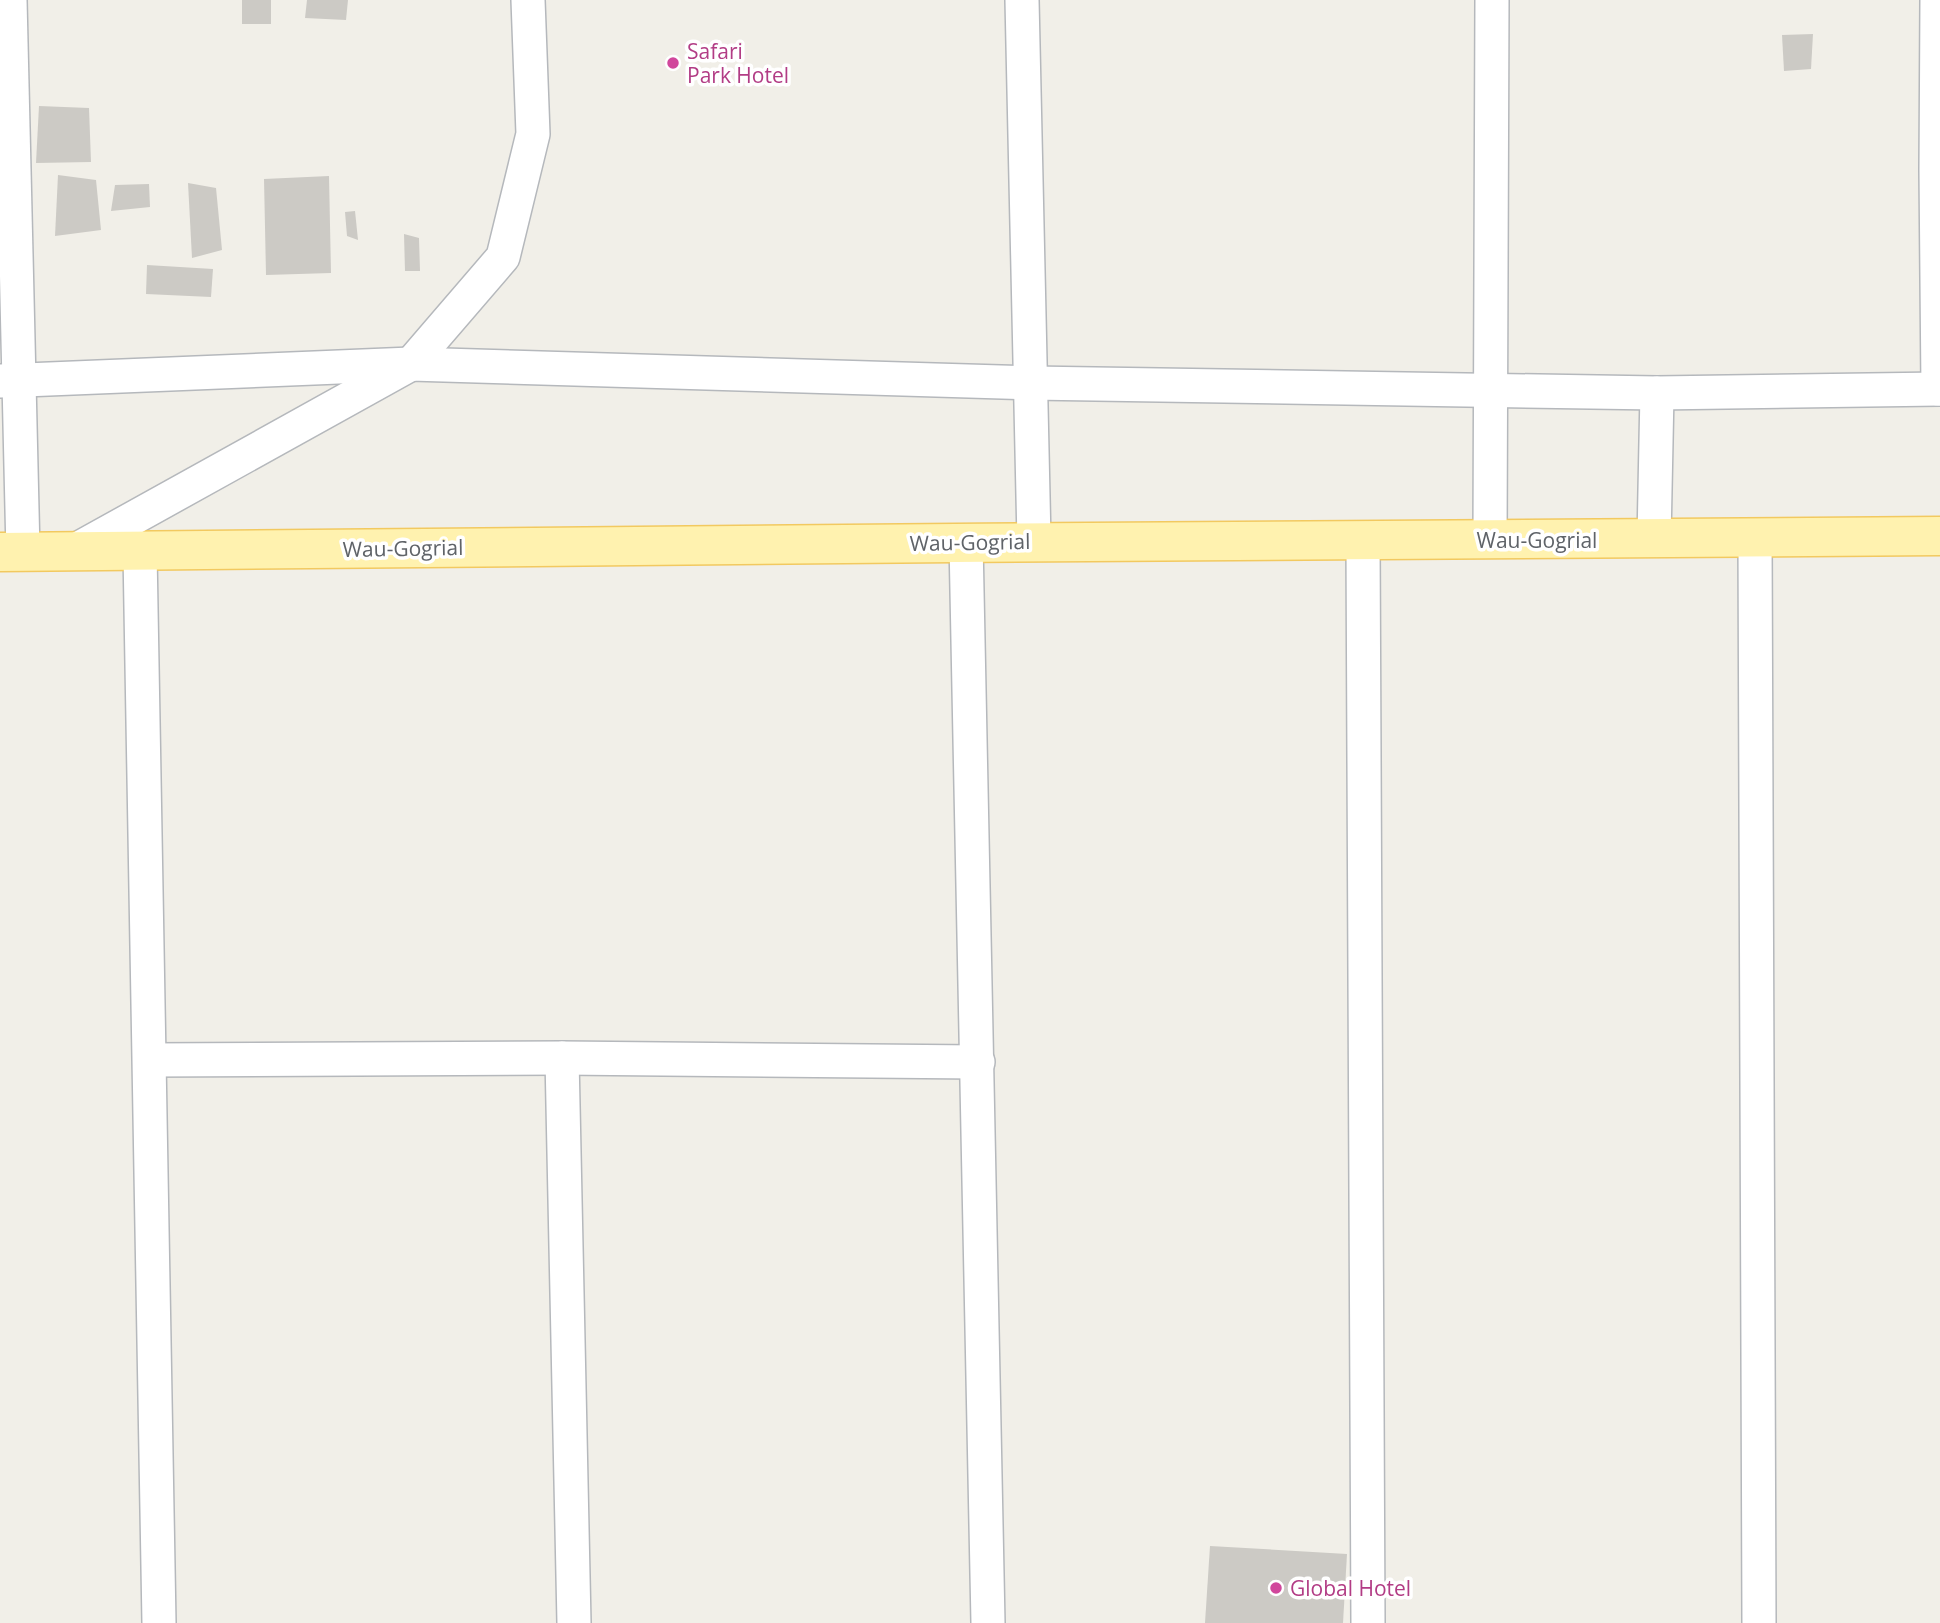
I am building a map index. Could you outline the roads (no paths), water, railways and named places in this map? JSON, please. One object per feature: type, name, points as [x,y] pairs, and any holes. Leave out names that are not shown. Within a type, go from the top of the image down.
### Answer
[{"type":"main road","name":"Wau-Gogrial","points":[[11,552],[1034,541],[1940,536]]},
{"type":"street","points":[[10,0],[11,552]]},
{"type":"street","points":[[74,551],[411,364],[503,257],[533,134],[528,0]]},
{"type":"street","points":[[1022,0],[1034,541]]},
{"type":"street","points":[[1490,540],[1492,0]]},
{"type":"street","points":[[9,381],[411,364],[1031,383],[1490,391],[1657,393],[1939,389],[1937,0]]},
{"type":"street","points":[[1654,539],[1657,393]]},
{"type":"street","points":[[1755,537],[1759,1623]]},
{"type":"street","points":[[1363,541],[1368,1623]]},
{"type":"street","points":[[966,542],[988,1623]]},
{"type":"street","points":[[140,552],[159,1623]]},
{"type":"street","points":[[150,1060],[562,1058],[978,1062]]},
{"type":"street","points":[[562,1058],[574,1623]]},
{"type":"place","name":"Safari Park Hotel","points":[[673,63]]},
{"type":"place","name":"Global Hotel","points":[[1276,1588]]}]
